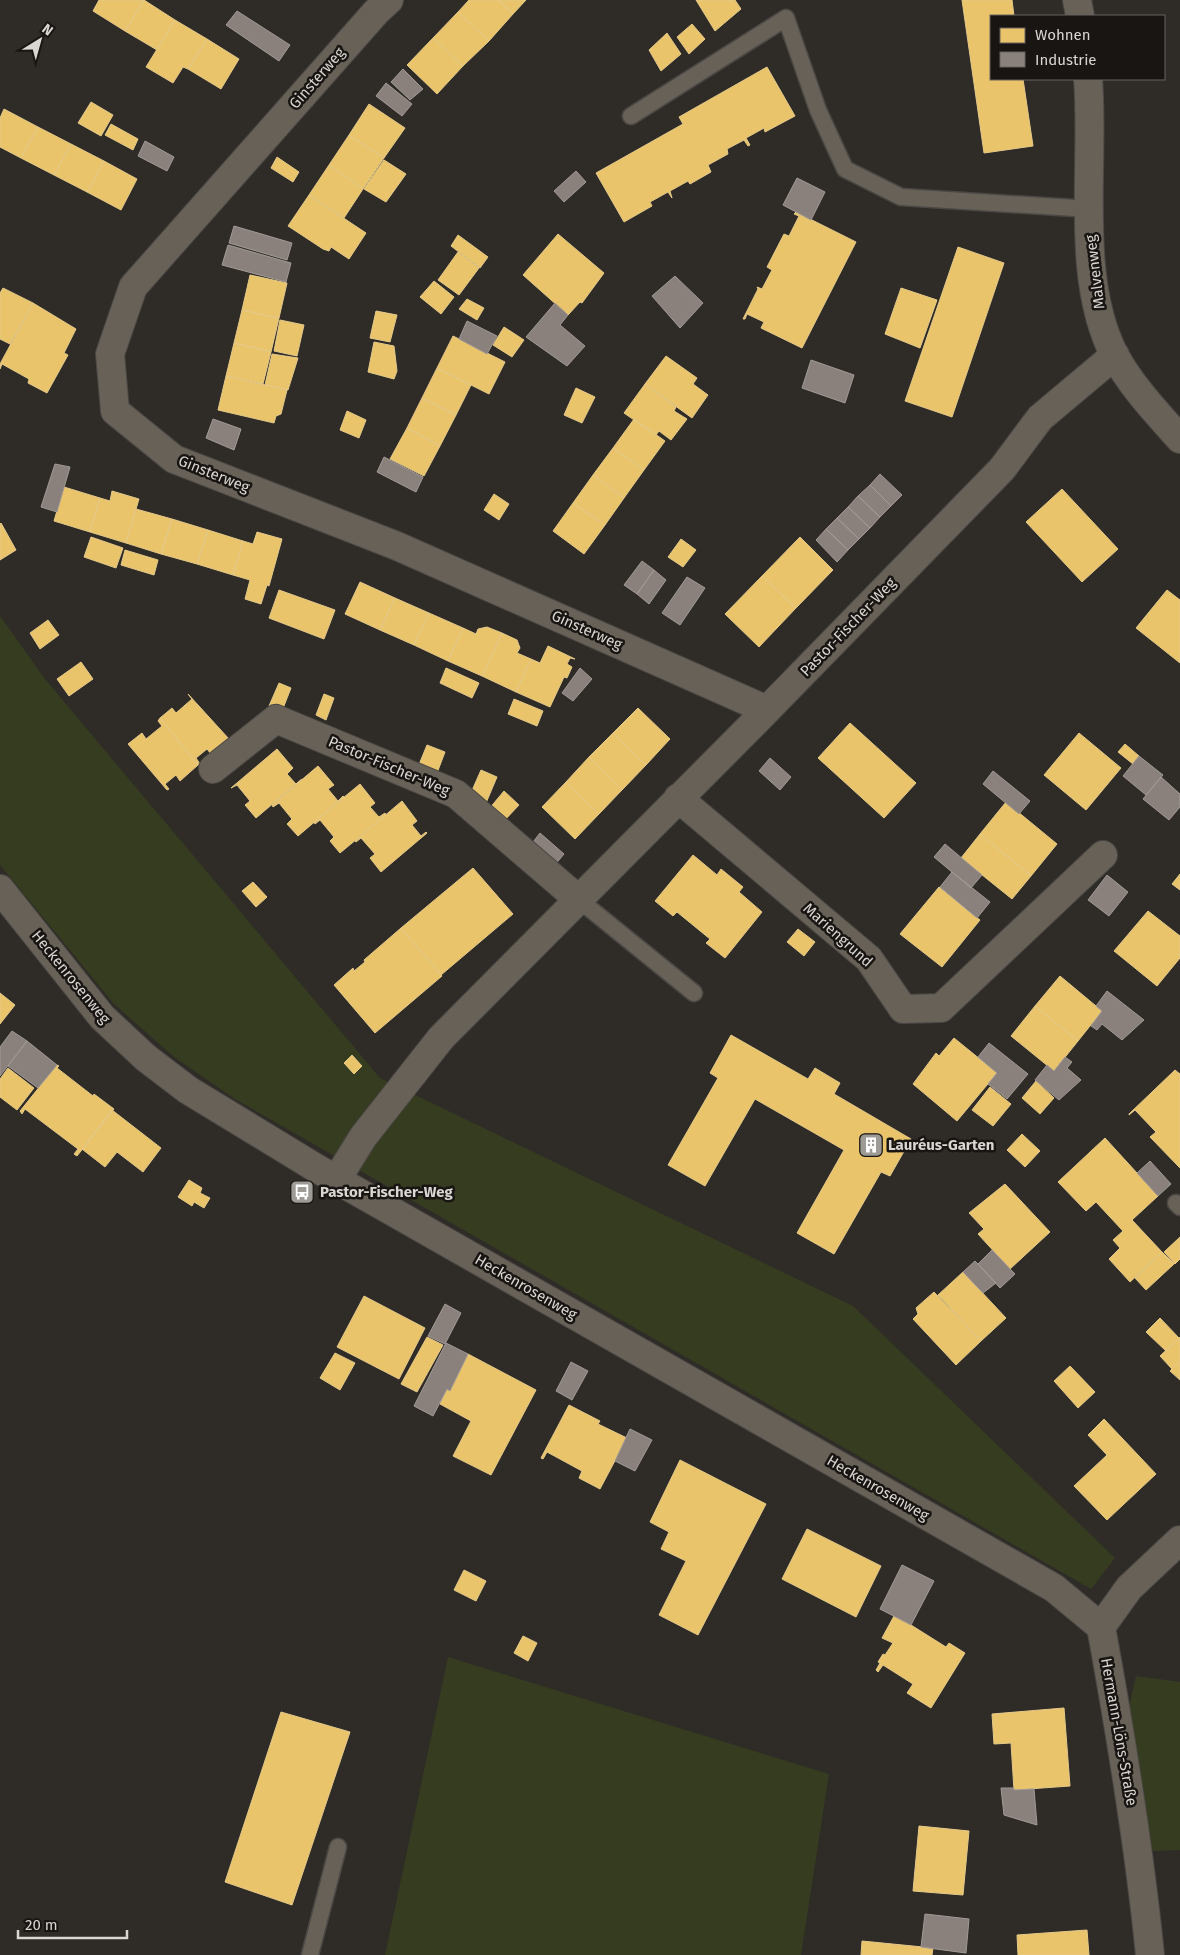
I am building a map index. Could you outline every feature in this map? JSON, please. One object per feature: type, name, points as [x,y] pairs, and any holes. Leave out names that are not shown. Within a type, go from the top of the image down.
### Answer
[{"type":"street","name":"Ginsterweg","points":[[389,0],[376,12],[133,287],[110,354],[115,411],[174,459],[397,546],[767,710]]},
{"type":"street","points":[[1076,0],[1080,15]]},
{"type":"street","name":"Malvenweg","points":[[1088,80],[1091,107],[1090,242],[1094,294],[1104,328],[1115,355],[1140,394],[1180,439]]},
{"type":"street","name":"Pastor-Fischer-Weg","points":[[337,1179],[364,1137],[441,1038],[767,710],[1002,469],[1040,418],[1115,355]]},
{"type":"street","name":"Pastor-Fischer-Weg","points":[[213,769],[276,719],[456,794],[578,899]]},
{"type":"street","name":"Mariengrund","points":[[678,798],[869,959],[903,1009],[941,1008],[1103,854]]},
{"type":"street","name":"Heckenrosenweg","points":[[0,889],[102,1017],[146,1058],[188,1090],[337,1179],[1054,1588],[1100,1627]]},
{"type":"street","points":[[1100,1627],[1129,1588],[1180,1540]]},
{"type":"street","name":"Hermann-Löns-Straße","points":[[1100,1627],[1124,1752],[1140,1860],[1150,1955]]},
{"type":"lane","points":[[630,116],[786,18],[818,110],[845,169],[901,197],[1090,209]]},
{"type":"lane","points":[[578,899],[694,993]]},
{"type":"lane","points":[[310,1955],[338,1847]]},
{"type":"green space","points":[[0,616],[45,679],[380,1078],[853,1306],[1115,1558],[1091,1589],[235,1099],[174,1057],[114,1004],[0,865]]},
{"type":"green space","points":[[448,1657],[829,1774],[801,1955],[385,1955]]},
{"type":"green space","points":[[1136,1676],[1180,1682],[1180,1850],[1153,1851],[1128,1712]]},
{"type":"building: Wohnen","points":[[99,0],[144,0],[125,31],[93,11]]},
{"type":"building: Wohnen","points":[[144,0],[175,20],[157,50],[125,31]]},
{"type":"building: Wohnen","points":[[469,0],[498,0],[513,14],[489,41],[458,12]]},
{"type":"building: Wohnen","points":[[498,0],[526,0],[513,14]]},
{"type":"building: Wohnen","points":[[696,0],[735,0],[741,9],[715,31]]},
{"type":"building: Wohnen","points":[[962,0],[1012,0],[1014,15],[990,15],[990,80],[1023,80],[1033,146],[984,153]]},
{"type":"building: Wohnen","points":[[458,12],[489,41],[463,66],[433,38]]},
{"type":"building: Wohnen","points":[[175,20],[207,39],[188,69],[183,67],[173,83],[146,67]]},
{"type":"building: Wohnen","points":[[692,24],[705,39],[689,54],[677,37]]},
{"type":"building: Wohnen","points":[[667,33],[681,54],[661,71],[649,50]]},
{"type":"building: Wohnen","points":[[433,38],[463,66],[437,94],[407,65]]},
{"type":"building: Wohnen","points":[[207,39],[239,59],[221,89],[188,69]]},
{"type":"building: Wohnen","points":[[767,67],[795,116],[765,132],[764,128],[746,138],[750,145],[748,146],[744,140],[727,149],[728,154],[708,165],[711,172],[690,184],[688,181],[670,191],[672,198],[668,192],[650,202],[652,206],[624,222],[596,173],[683,124],[679,117]]},
{"type":"building: Wohnen","points":[[91,102],[113,115],[101,136],[78,123]]},
{"type":"building: Wohnen","points":[[369,104],[405,128],[384,158],[349,135]]},
{"type":"building: Wohnen","points":[[4,109],[38,127],[21,158],[0,147],[0,118]]},
{"type":"building: Wohnen","points":[[111,124],[138,139],[133,150],[105,135]]},
{"type":"building: Wohnen","points":[[38,127],[71,144],[54,175],[21,158]]},
{"type":"building: Wohnen","points":[[349,135],[384,158],[363,189],[329,165]]},
{"type":"building: Wohnen","points":[[71,144],[104,161],[87,192],[54,175]]},
{"type":"building: Wohnen","points":[[277,157],[299,172],[293,182],[271,168]]},
{"type":"building: Wohnen","points":[[384,160],[406,174],[386,202],[364,189]]},
{"type":"building: Wohnen","points":[[104,161],[137,179],[121,210],[87,192]]},
{"type":"building: Wohnen","points":[[329,165],[363,189],[344,218],[309,195]]},
{"type":"building: Wohnen","points":[[309,195],[366,233],[349,259],[331,247],[329,251],[323,249],[288,226]]},
{"type":"building: Wohnen","points":[[796,212],[856,242],[802,348],[761,328],[764,322],[747,314],[745,319],[743,319],[758,289],[757,287],[762,289],[772,270],[767,267],[784,234],[789,236],[799,216],[794,214]]},
{"type":"building: Wohnen","points":[[558,234],[604,273],[582,303],[580,302],[568,315],[523,275]]},
{"type":"building: Wohnen","points":[[458,235],[488,257],[480,268],[451,246]]},
{"type":"building: Wohnen","points":[[958,247],[1004,263],[952,417],[905,401]]},
{"type":"building: Wohnen","points":[[458,252],[479,268],[459,295],[438,280]]},
{"type":"building: Wohnen","points":[[250,275],[287,283],[279,318],[242,310]]},
{"type":"building: Wohnen","points":[[434,281],[454,297],[441,314],[420,297]]},
{"type":"building: Wohnen","points":[[3,288],[33,303],[10,344],[0,339],[0,293]]},
{"type":"building: Wohnen","points":[[901,288],[937,300],[920,348],[885,334]]},
{"type":"building: Wohnen","points":[[467,299],[484,308],[477,320],[459,309]]},
{"type":"building: Wohnen","points":[[33,303],[76,329],[64,353],[68,355],[47,393],[28,383],[29,379],[2,364],[0,369],[0,364]]},
{"type":"building: Wohnen","points":[[242,310],[279,318],[271,352],[234,343]]},
{"type":"building: Wohnen","points":[[376,311],[397,315],[390,342],[370,338]]},
{"type":"building: Wohnen","points":[[280,320],[304,325],[297,356],[274,351]]},
{"type":"building: Wohnen","points":[[504,327],[524,340],[512,357],[493,345]]},
{"type":"building: Wohnen","points":[[453,336],[505,362],[489,394],[437,368]]},
{"type":"building: Wohnen","points":[[374,342],[394,346],[397,371],[394,379],[368,372]]},
{"type":"building: Wohnen","points":[[234,343],[271,352],[263,384],[226,376]]},
{"type":"building: Wohnen","points":[[272,354],[298,358],[288,390],[265,385]]},
{"type":"building: Wohnen","points":[[666,356],[697,378],[693,384],[708,395],[692,418],[645,384]]},
{"type":"building: Wohnen","points":[[437,368],[471,385],[456,415],[422,398]]},
{"type":"building: Wohnen","points":[[226,376],[287,390],[281,414],[276,416],[274,423],[218,410]]},
{"type":"building: Wohnen","points":[[645,384],[676,407],[674,411],[687,419],[671,440],[659,431],[656,435],[624,413]]},
{"type":"building: Wohnen","points":[[576,388],[595,397],[582,423],[564,415]]},
{"type":"building: Wohnen","points":[[422,398],[456,415],[440,446],[407,428]]},
{"type":"building: Wohnen","points":[[347,411],[366,420],[359,438],[340,430]]},
{"type":"building: Wohnen","points":[[634,419],[665,441],[644,470],[613,448]]},
{"type":"building: Wohnen","points":[[407,428],[440,446],[424,476],[390,459]]},
{"type":"building: Wohnen","points":[[613,448],[644,470],[624,498],[593,475]]},
{"type":"building: Wohnen","points":[[593,475],[624,498],[605,525],[573,503]]},
{"type":"building: Wohnen","points":[[64,487],[100,498],[90,532],[54,521]]},
{"type":"building: Wohnen","points":[[1062,489],[1118,549],[1082,582],[1026,522]]},
{"type":"building: Wohnen","points":[[112,491],[139,499],[126,543],[90,532],[100,498],[110,501]]},
{"type":"building: Wohnen","points":[[494,494],[509,504],[499,520],[484,510]]},
{"type":"building: Wohnen","points":[[573,503],[605,525],[584,554],[553,531]]},
{"type":"building: Wohnen","points":[[136,509],[172,519],[161,554],[126,543]]},
{"type":"building: Wohnen","points":[[172,519],[208,530],[197,564],[161,554]]},
{"type":"building: Wohnen","points":[[0,524],[16,550],[0,560]]},
{"type":"building: Wohnen","points":[[208,530],[243,541],[233,575],[197,564]]},
{"type":"building: Wohnen","points":[[257,532],[282,539],[269,586],[267,585],[261,604],[245,599],[250,580],[233,575],[243,541],[253,544]]},
{"type":"building: Wohnen","points":[[91,537],[123,548],[116,568],[84,557]]},
{"type":"building: Wohnen","points":[[800,537],[833,570],[796,608],[762,576]]},
{"type":"building: Wohnen","points":[[681,539],[696,550],[683,567],[668,557]]},
{"type":"building: Wohnen","points":[[125,550],[158,560],[154,575],[121,565]]},
{"type":"building: Wohnen","points":[[762,576],[796,608],[759,647],[725,614]]},
{"type":"building: Wohnen","points":[[360,582],[395,598],[380,630],[345,614]]},
{"type":"building: Wohnen","points":[[279,590],[335,610],[324,639],[269,618]]},
{"type":"building: Wohnen","points":[[1167,590],[1180,600],[1180,663],[1136,628]]},
{"type":"building: Wohnen","points":[[395,598],[429,613],[414,645],[380,630]]},
{"type":"building: Wohnen","points":[[429,613],[463,628],[448,661],[414,645]]},
{"type":"building: Wohnen","points":[[48,620],[59,635],[40,649],[30,633]]},
{"type":"building: Wohnen","points":[[487,627],[502,633],[482,676],[448,661],[463,628],[476,634],[478,629]]},
{"type":"building: Wohnen","points":[[502,633],[517,640],[520,648],[517,653],[531,659],[516,692],[482,676]]},
{"type":"building: Wohnen","points":[[548,646],[575,659],[570,658],[567,664],[572,667],[567,678],[564,677],[550,707],[516,692],[531,659],[540,663]]},
{"type":"building: Wohnen","points":[[81,662],[93,679],[69,696],[57,679]]},
{"type":"building: Wohnen","points":[[446,668],[479,683],[472,698],[440,683]]},
{"type":"building: Wohnen","points":[[279,683],[291,688],[282,711],[269,706]]},
{"type":"building: Wohnen","points":[[188,694],[229,739],[211,754],[207,749],[196,758],[200,764],[198,765],[160,718],[172,708],[176,713],[192,699]]},
{"type":"building: Wohnen","points":[[324,694],[334,698],[326,720],[316,715]]},
{"type":"building: Wohnen","points":[[514,699],[543,711],[537,726],[508,714]]},
{"type":"building: Wohnen","points":[[638,708],[670,739],[646,765],[613,733]]},
{"type":"building: Wohnen","points":[[160,718],[198,765],[180,781],[176,775],[165,784],[169,789],[167,790],[128,744],[142,733],[146,739],[162,726],[158,721]]},
{"type":"building: Wohnen","points":[[850,723],[916,783],[884,818],[818,758]]},
{"type":"building: Wohnen","points":[[613,733],[646,765],[622,790],[589,757]]},
{"type":"building: Wohnen","points":[[1079,733],[1121,768],[1086,810],[1044,775]]},
{"type":"building: Wohnen","points":[[1125,744],[1139,756],[1133,764],[1118,752]]},
{"type":"building: Wohnen","points":[[427,745],[445,752],[437,773],[418,767]]},
{"type":"building: Wohnen","points":[[277,749],[293,768],[287,774],[296,784],[302,779],[256,818],[245,805],[250,801],[237,785],[231,788]]},
{"type":"building: Wohnen","points":[[589,757],[622,790],[599,814],[566,782]]},
{"type":"building: Wohnen","points":[[318,766],[334,785],[328,789],[338,801],[344,797],[298,836],[287,824],[292,819],[279,803],[273,807],[272,805]]},
{"type":"building: Wohnen","points":[[481,770],[497,777],[486,803],[470,795]]},
{"type":"building: Wohnen","points":[[566,782],[599,814],[575,839],[542,807]]},
{"type":"building: Wohnen","points":[[360,784],[375,803],[370,807],[379,817],[385,813],[386,815],[340,853],[330,841],[334,837],[320,820],[315,824],[314,822]]},
{"type":"building: Wohnen","points":[[504,791],[519,805],[503,822],[489,809]]},
{"type":"building: Wohnen","points":[[402,801],[417,821],[412,825],[421,836],[427,833],[381,872],[370,858],[375,854],[361,838],[355,841]]},
{"type":"building: Wohnen","points":[[1006,802],[1057,844],[1031,876],[980,834]]},
{"type":"building: Wohnen","points":[[980,834],[1031,876],[1012,899],[961,858]]},
{"type":"building: Wohnen","points":[[693,855],[717,875],[721,869],[743,887],[739,892],[762,912],[725,958],[706,943],[710,939],[677,912],[673,916],[655,901]]},
{"type":"building: Wohnen","points":[[473,868],[513,914],[441,975],[401,928]]},
{"type":"building: Wohnen","points":[[1180,874],[1180,890],[1172,884]]},
{"type":"building: Wohnen","points":[[253,882],[267,897],[256,907],[242,891]]},
{"type":"building: Wohnen","points":[[939,887],[980,920],[942,967],[900,934]]},
{"type":"building: Wohnen","points":[[1148,911],[1180,936],[1180,958],[1157,986],[1114,951]]},
{"type":"building: Wohnen","points":[[401,928],[442,976],[375,1033],[334,985],[353,968],[354,971],[365,962],[364,960]]},
{"type":"building: Wohnen","points":[[798,929],[815,942],[804,956],[787,942]]},
{"type":"building: Wohnen","points":[[1060,976],[1102,1011],[1078,1041],[1035,1006]]},
{"type":"building: Wohnen","points":[[0,993],[15,1005],[0,1024]]},
{"type":"building: Wohnen","points":[[1035,1006],[1078,1041],[1054,1071],[1011,1036]]},
{"type":"building: Wohnen","name":"Lauréus-Garten","points":[[731,1035],[808,1079],[815,1068],[840,1083],[834,1094],[911,1139],[890,1176],[881,1172],[834,1254],[797,1233],[844,1150],[755,1099],[705,1186],[668,1165],[718,1078],[710,1073]]},
{"type":"building: Wohnen","points":[[954,1038],[997,1073],[957,1121],[913,1084],[936,1053],[939,1056]]},
{"type":"building: Wohnen","points":[[352,1055],[362,1066],[354,1074],[344,1063]]},
{"type":"building: Wohnen","points":[[57,1065],[59,1066],[57,1068],[93,1096],[94,1094],[114,1109],[77,1156],[74,1154],[78,1149],[25,1109],[22,1114],[20,1111]]},
{"type":"building: Wohnen","points":[[8,1068],[34,1088],[17,1110],[0,1097],[0,1079]]},
{"type":"building: Wohnen","points":[[1175,1070],[1180,1074],[1180,1168],[1150,1137],[1156,1132],[1135,1110],[1129,1115]]},
{"type":"building: Wohnen","points":[[1036,1081],[1054,1098],[1040,1114],[1022,1098]]},
{"type":"building: Wohnen","points":[[990,1087],[1011,1104],[993,1126],[972,1110]]},
{"type":"building: Wohnen","points":[[112,1110],[161,1148],[143,1172],[117,1152],[105,1167],[82,1149]]},
{"type":"building: Wohnen","points":[[1022,1134],[1040,1151],[1025,1167],[1007,1150]]},
{"type":"building: Wohnen","points":[[1105,1138],[1158,1196],[1132,1220],[1162,1252],[1130,1282],[1109,1259],[1120,1248],[1113,1240],[1123,1231],[1096,1202],[1086,1211],[1058,1182]]},
{"type":"building: Wohnen","points":[[189,1180],[202,1188],[200,1193],[210,1198],[204,1208],[194,1202],[192,1206],[178,1197]]},
{"type":"building: Wohnen","points":[[1005,1184],[1050,1232],[1010,1269],[978,1234],[984,1229],[969,1213]]},
{"type":"building: Wohnen","points":[[1180,1237],[1180,1259],[1175,1264],[1164,1252]]},
{"type":"building: Wohnen","points":[[1162,1252],[1174,1264],[1146,1290],[1135,1278]]},
{"type":"building: Wohnen","points":[[963,1272],[1006,1318],[981,1341],[938,1295]]},
{"type":"building: Wohnen","points":[[934,1292],[981,1341],[956,1365],[913,1319],[918,1314],[916,1308]]},
{"type":"building: Wohnen","points":[[364,1296],[425,1328],[399,1379],[337,1347]]},
{"type":"building: Wohnen","points":[[1160,1318],[1179,1338],[1166,1351],[1146,1332]]},
{"type":"building: Wohnen","points":[[427,1337],[443,1345],[417,1392],[401,1384]]},
{"type":"building: Wohnen","points":[[1180,1337],[1180,1361],[1172,1369],[1160,1356]]},
{"type":"building: Wohnen","points":[[335,1353],[355,1363],[340,1390],[320,1378]]},
{"type":"building: Wohnen","points":[[468,1354],[536,1390],[491,1475],[453,1456],[471,1421],[440,1404],[447,1389],[450,1391]]},
{"type":"building: Wohnen","points":[[1180,1361],[1180,1380],[1170,1371]]},
{"type":"building: Wohnen","points":[[1070,1366],[1095,1392],[1078,1408],[1054,1381]]},
{"type":"building: Wohnen","points":[[569,1405],[600,1421],[598,1424],[627,1438],[600,1489],[579,1478],[582,1471],[547,1452],[543,1459],[541,1458]]},
{"type":"building: Wohnen","points":[[1104,1419],[1156,1474],[1107,1520],[1074,1486],[1107,1455],[1088,1435]]},
{"type":"building: Wohnen","points":[[680,1460],[766,1504],[698,1635],[659,1615],[686,1561],[661,1549],[669,1532],[650,1522]]},
{"type":"building: Wohnen","points":[[807,1529],[881,1566],[856,1617],[782,1579]]},
{"type":"building: Wohnen","points":[[464,1570],[486,1581],[476,1601],[454,1590]]},
{"type":"building: Wohnen","points":[[894,1616],[946,1647],[949,1643],[965,1653],[931,1708],[907,1693],[913,1684],[883,1665],[878,1672],[876,1670],[883,1654],[885,1655],[893,1643],[882,1638]]},
{"type":"building: Wohnen","points":[[523,1636],[537,1643],[528,1661],[514,1653]]},
{"type":"building: Wohnen","points":[[1064,1708],[1070,1786],[1014,1790],[1011,1743],[994,1744],[992,1714]]},
{"type":"building: Wohnen","points":[[281,1712],[350,1732],[292,1905],[225,1882]]},
{"type":"building: Wohnen","points":[[919,1826],[969,1831],[963,1895],[913,1891]]},
{"type":"building: Wohnen","points":[[1087,1930],[1089,1955],[1018,1955],[1017,1935]]},
{"type":"building: Wohnen","points":[[862,1941],[933,1948],[932,1955],[861,1955]]},
{"type":"building: Industrie","points":[[237,11],[290,45],[279,61],[226,25]]},
{"type":"building: Industrie","points":[[403,69],[423,89],[410,100],[391,82]]},
{"type":"building: Industrie","points":[[386,83],[412,104],[402,116],[376,96]]},
{"type":"building: Industrie","points":[[145,141],[174,157],[167,171],[138,156]]},
{"type":"building: Industrie","points":[[576,171],[586,182],[564,202],[554,191]]},
{"type":"building: Industrie","points":[[797,178],[825,192],[811,220],[783,205]]},
{"type":"building: Industrie","points":[[234,226],[292,243],[287,260],[229,243]]},
{"type":"building: Industrie","points":[[228,245],[291,263],[286,282],[222,265]]},
{"type":"building: Industrie","points":[[675,276],[703,303],[680,328],[652,296]]},
{"type":"building: Industrie","points":[[555,303],[568,315],[560,325],[585,346],[567,366],[526,337]]},
{"type":"building: Industrie","points":[[467,321],[497,336],[487,354],[459,339]]},
{"type":"building: Industrie","points":[[811,360],[854,375],[845,403],[802,388]]},
{"type":"building: Industrie","points":[[213,419],[241,429],[234,450],[206,438]]},
{"type":"building: Industrie","points":[[384,457],[423,477],[416,492],[377,472]]},
{"type":"building: Industrie","points":[[55,464],[70,467],[57,512],[41,507]]},
{"type":"building: Industrie","points":[[880,474],[902,495],[891,506],[870,485]]},
{"type":"building: Industrie","points":[[870,485],[891,506],[880,517],[858,496]]},
{"type":"building: Industrie","points":[[858,496],[880,517],[870,528],[848,507]]},
{"type":"building: Industrie","points":[[848,507],[870,528],[859,539],[837,518]]},
{"type":"building: Industrie","points":[[837,518],[859,539],[848,550],[826,529]]},
{"type":"building: Industrie","points":[[826,529],[848,550],[837,562],[816,540]]},
{"type":"building: Industrie","points":[[642,561],[654,570],[637,594],[624,585]]},
{"type":"building: Industrie","points":[[654,570],[666,580],[649,604],[637,594]]},
{"type":"building: Industrie","points":[[687,577],[705,588],[680,625],[662,613]]},
{"type":"building: Industrie","points":[[580,668],[592,679],[573,701],[562,693]]},
{"type":"building: Industrie","points":[[1139,756],[1163,775],[1146,795],[1123,776]]},
{"type":"building: Industrie","points":[[770,758],[791,777],[780,790],[759,771]]},
{"type":"building: Industrie","points":[[993,771],[1030,801],[1019,814],[983,784]]},
{"type":"building: Industrie","points":[[1161,777],[1180,794],[1180,807],[1169,820],[1143,799]]},
{"type":"building: Industrie","points":[[540,833],[564,854],[554,866],[530,846]]},
{"type":"building: Industrie","points":[[945,844],[982,875],[971,888],[934,857]]},
{"type":"building: Industrie","points":[[952,872],[990,902],[977,918],[940,887]]},
{"type":"building: Industrie","points":[[1107,875],[1128,892],[1109,916],[1088,900]]},
{"type":"building: Industrie","points":[[1107,991],[1144,1020],[1122,1040],[1102,1024],[1097,1030],[1091,1026],[1102,1011],[1096,1006]]},
{"type":"building: Industrie","points":[[12,1031],[27,1041],[0,1076],[0,1047]]},
{"type":"building: Industrie","points":[[27,1041],[57,1065],[38,1088],[8,1066]]},
{"type":"building: Industrie","points":[[989,1043],[1028,1074],[1007,1099],[988,1084],[997,1073],[978,1057]]},
{"type":"building: Industrie","points":[[1065,1057],[1072,1062],[1067,1068],[1081,1080],[1059,1100],[1035,1080],[1047,1065],[1054,1071]]},
{"type":"building: Industrie","points":[[1150,1161],[1171,1184],[1158,1196],[1137,1173]]},
{"type":"building: Industrie","points":[[992,1250],[1015,1274],[1000,1288],[978,1264]]},
{"type":"building: Industrie","points":[[975,1261],[996,1283],[983,1293],[963,1272]]},
{"type":"building: Industrie","points":[[445,1304],[461,1313],[445,1344],[428,1336]]},
{"type":"building: Industrie","points":[[446,1343],[468,1354],[450,1391],[447,1389],[433,1416],[414,1406]]},
{"type":"building: Industrie","points":[[571,1362],[588,1371],[572,1400],[556,1391]]},
{"type":"building: Industrie","points":[[630,1429],[652,1440],[635,1471],[615,1461]]},
{"type":"building: Industrie","points":[[902,1565],[934,1581],[911,1625],[880,1609]]},
{"type":"building: Industrie","points":[[1001,1788],[1014,1788],[1014,1790],[1034,1789],[1037,1825],[1004,1815]]},
{"type":"building: Industrie","points":[[925,1914],[969,1919],[966,1953],[921,1947]]},
{"type":"place","name":"Lauréus-Garten","points":[[871,1145]]},
{"type":"place","name":"Pastor-Fischer-Weg","points":[[302,1192]]}]
